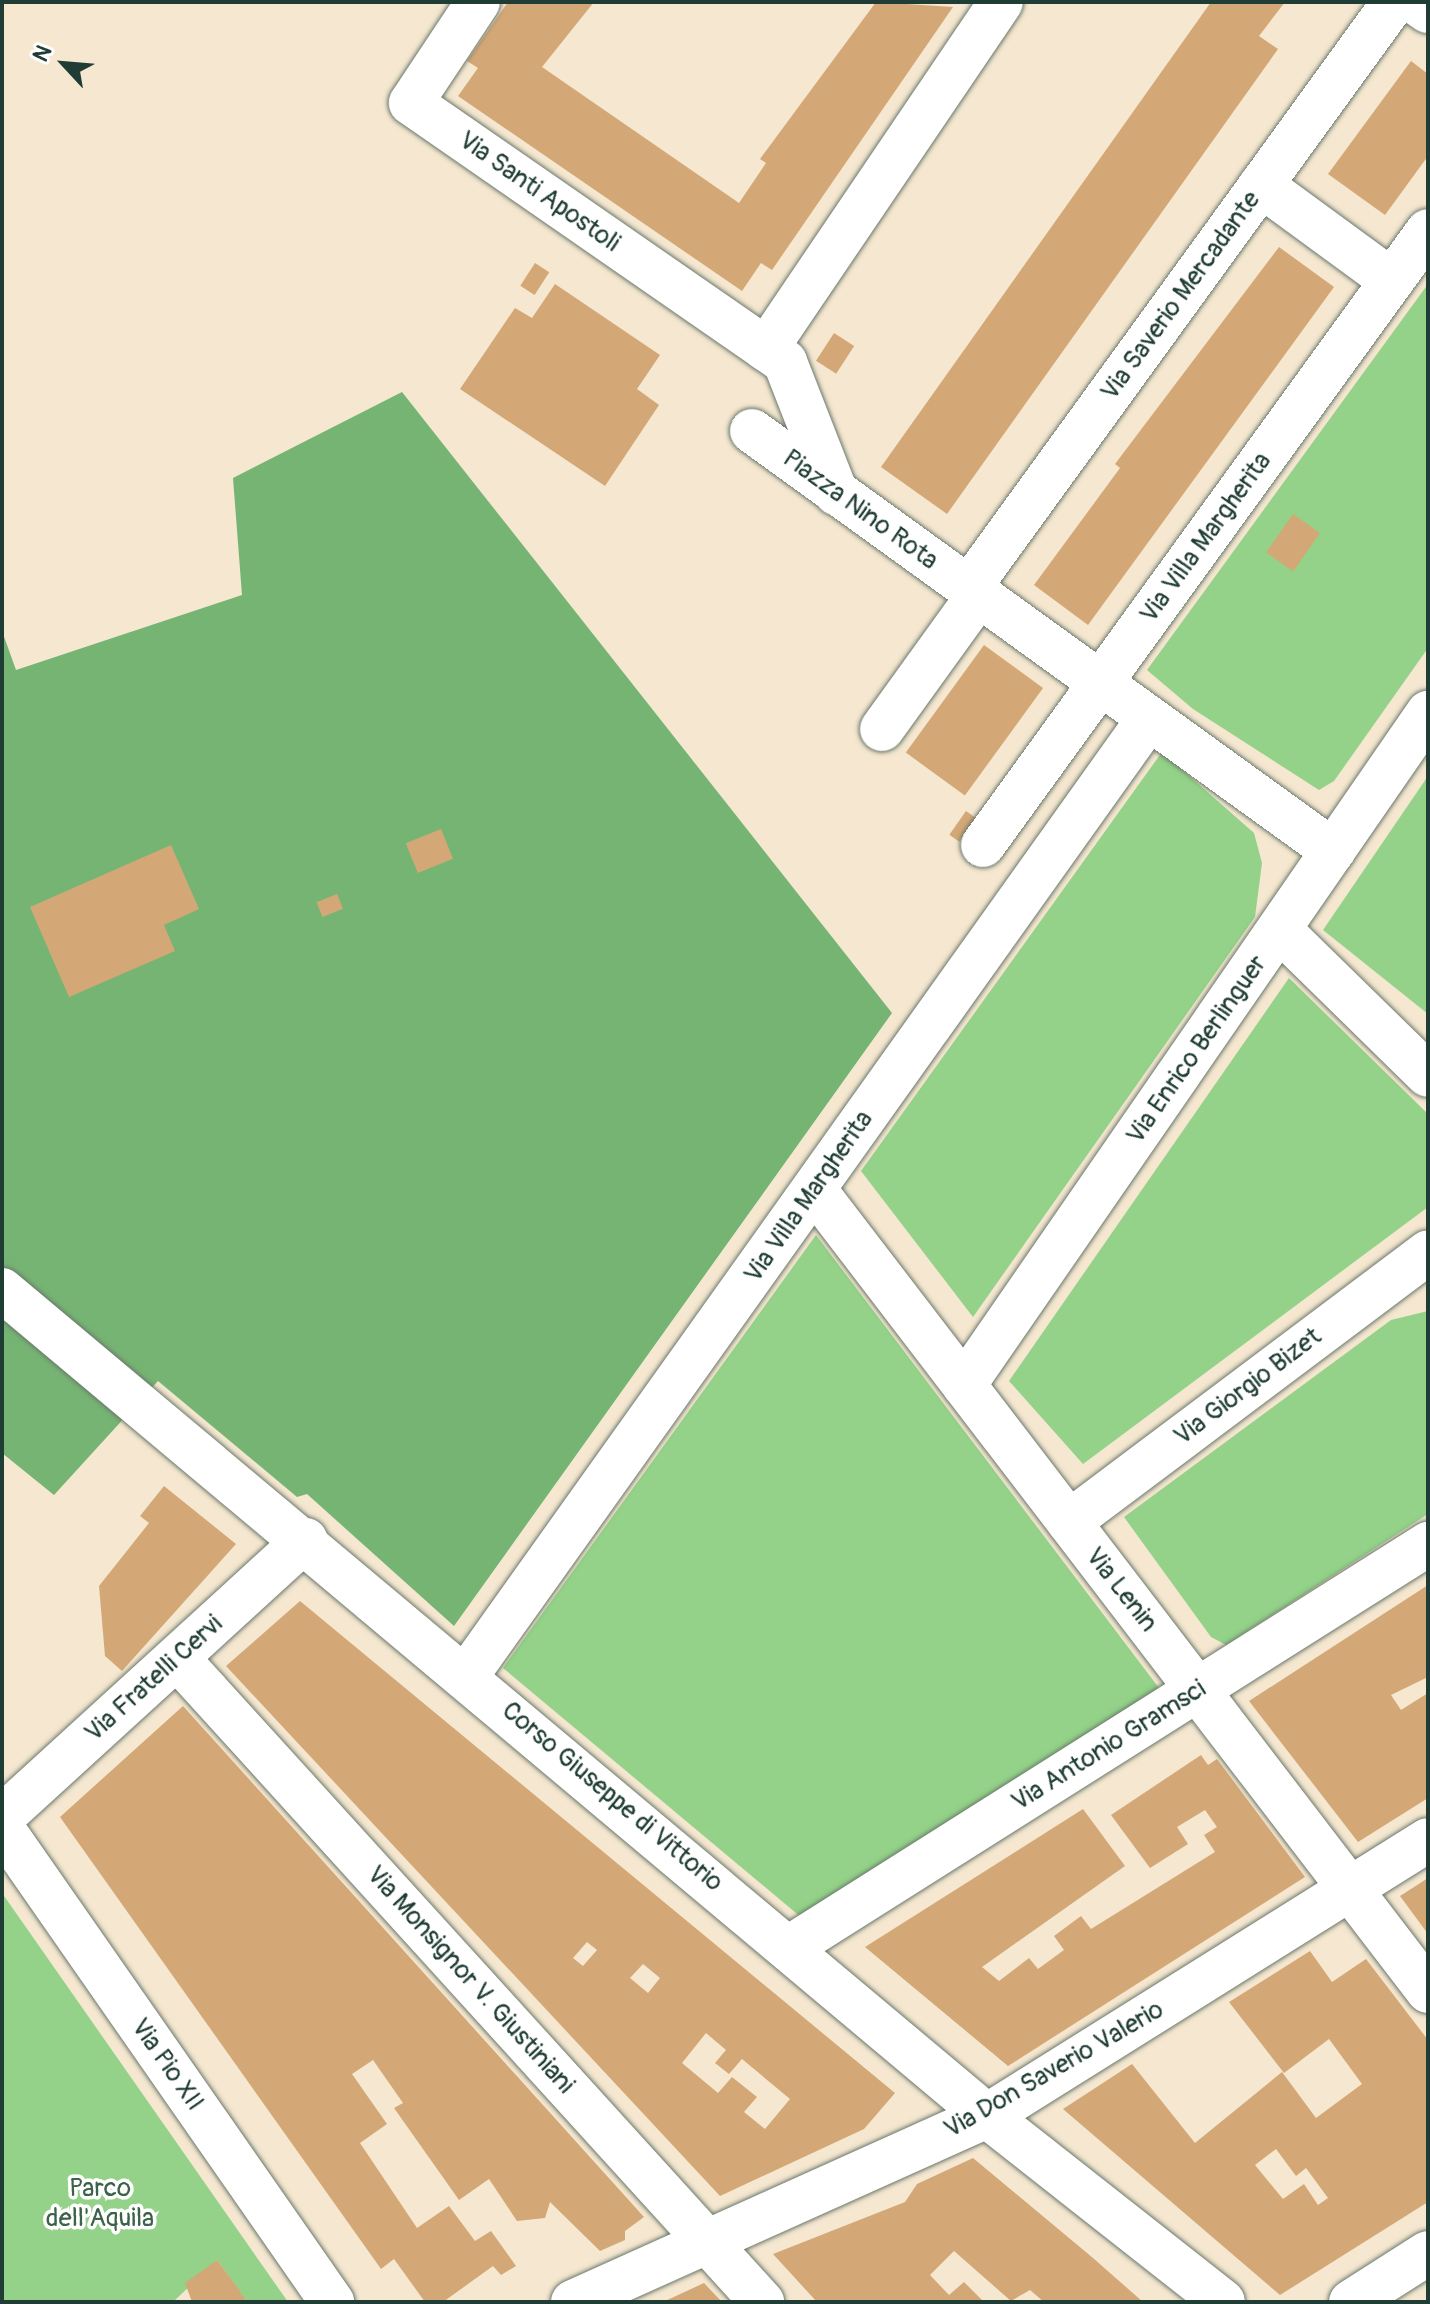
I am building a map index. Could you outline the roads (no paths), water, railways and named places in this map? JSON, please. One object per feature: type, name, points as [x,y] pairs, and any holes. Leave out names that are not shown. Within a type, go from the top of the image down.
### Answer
[{"type":"street","name":"Via Santi Apostoli","points":[[478,2],[411,103],[785,362],[836,493]]},
{"type":"street","points":[[766,349],[1001,2]]},
{"type":"street","name":"Via Saverio Mercadante","points":[[973,593],[1394,2]]},
{"type":"street","points":[[1415,2],[1428,11]]},
{"type":"street","points":[[1261,185],[1392,281]]},
{"type":"street","name":"Via Villa Margherita","points":[[983,845],[1428,231]]},
{"type":"street","name":"Piazza Nino Rota","points":[[752,431],[1333,851]]},
{"type":"street","points":[[882,729],[973,593]]},
{"type":"street","name":"Via Enrico Berlinguer","points":[[964,1385],[1428,713]]},
{"type":"street","name":"Via Villa Margherita","points":[[467,1675],[1149,718]]},
{"type":"street","points":[[1280,930],[1428,1075]]},
{"type":"street","name":"Via Lenin","points":[[814,1189],[1428,1991]]},
{"type":"street","name":"Via Giorgio Bizet","points":[[1069,1522],[1428,1252]]},
{"type":"street","points":[[2,1255],[17,1302]]},
{"type":"street","name":"Corso Giuseppe di Vittorio","points":[[17,1302],[467,1675],[987,2116],[1223,2302]]},
{"type":"street","name":"Via Fratelli Cervi","points":[[2,1817],[305,1540]]},
{"type":"street","name":"Via Antonio Gramsci","points":[[790,1947],[1428,1544]]},
{"type":"street","name":"Via Monsignor V. Giustiniani","points":[[178,1659],[762,2302]]},
{"type":"street","name":"Via Pio XII","points":[[2,1828],[332,2302]]},
{"type":"street","name":"Via Don Saverio Valerio","points":[[573,2302],[710,2245],[987,2116],[1428,1840]]},
{"type":"street","points":[[1351,2302],[1428,2253]]},
{"type":"park label","name":"Parco dell'Aquila","points":[[100,2204]]}]
